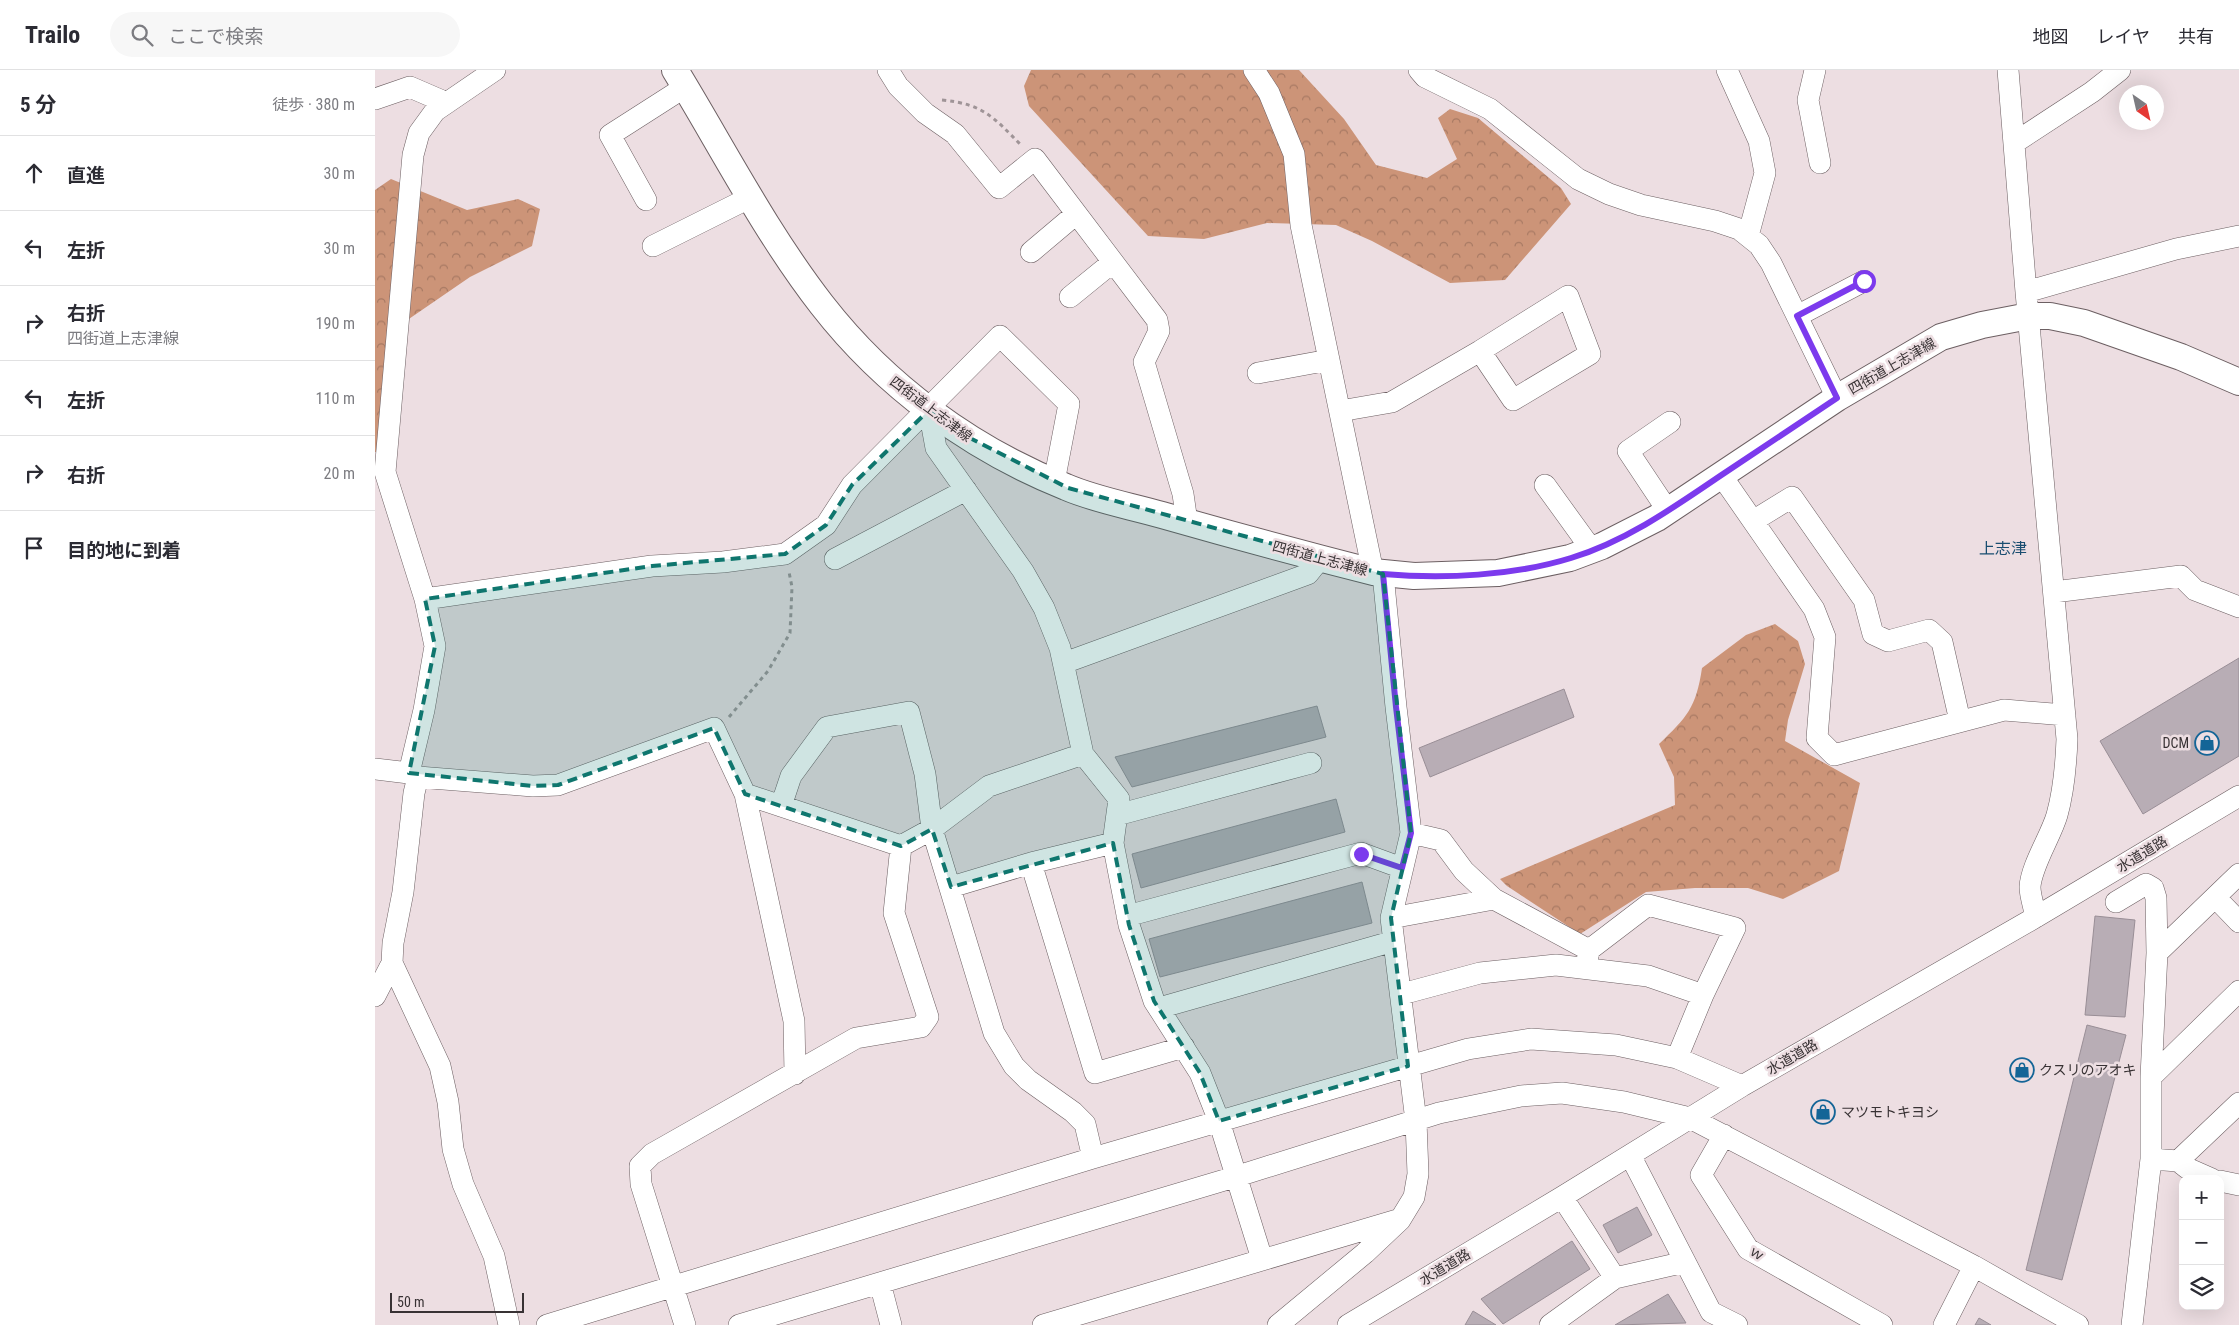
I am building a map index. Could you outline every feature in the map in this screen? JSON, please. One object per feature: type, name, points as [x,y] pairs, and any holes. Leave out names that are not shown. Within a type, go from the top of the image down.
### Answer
[{"type":"main road","name":"四街道上志津線","points":[[680,79],[785,253],[822,305],[861,350],[893,382],[960,433],[1002,457],[1068,488],[1378,573],[1414,576],[1498,573],[1570,558],[1591,550],[1629,533],[1668,511],[1837,398],[1941,337],[1982,324],[2027,304],[2050,316],[2083,323],[2181,357],[2239,382]]},
{"type":"street","points":[[375,996],[403,892],[414,792],[413,775],[435,646],[425,599],[385,472],[413,155],[419,133],[435,111],[495,70]]},
{"type":"street","points":[[888,70],[898,86],[925,113],[955,134],[999,188],[1035,159],[1157,320],[1159,331],[1144,362],[1183,494],[1187,522]]},
{"type":"street","points":[[1255,70],[1269,93],[1294,154],[1301,225],[1339,411],[1378,573],[1411,833],[1391,918],[1402,994],[1408,1066],[1416,1121],[1418,1174],[1414,1197],[1400,1220],[1365,1253],[1278,1325]]},
{"type":"street","points":[[1419,70],[1425,77],[1490,109],[1578,179],[1609,194],[1641,205],[1715,220],[1739,229],[1748,236],[1759,245],[1771,263],[1837,398]]},
{"type":"street","points":[[1727,70],[1759,140],[1765,173],[1748,236]]},
{"type":"street","points":[[1815,70],[1808,100],[1820,163]]},
{"type":"street","points":[[2008,70],[2027,304],[2067,740],[2065,780],[2051,836],[2038,860],[2030,886],[2035,917]]},
{"type":"street","points":[[2014,143],[2092,92],[2119,70]]},
{"type":"street","points":[[646,200],[610,134],[680,79]]},
{"type":"street","points":[[375,98],[410,87],[447,103]]},
{"type":"street","points":[[653,246],[751,197]]},
{"type":"street","points":[[1031,252],[1076,214]]},
{"type":"street","points":[[2027,304],[2176,249],[2239,236]]},
{"type":"street","points":[[1070,297],[1113,262]]},
{"type":"street","points":[[1797,316],[1864,281]]},
{"type":"street","points":[[1339,411],[1392,402],[1569,296],[1589,354],[1513,400],[1480,351]]},
{"type":"street","points":[[425,599],[652,566],[723,562],[785,554],[826,525],[852,485],[929,410],[1000,336],[1069,404],[1053,482]]},
{"type":"street","points":[[1258,373],[1329,360]]},
{"type":"street","points":[[929,410],[936,448],[1023,571],[1044,608],[1060,648],[1083,754],[1119,799],[1113,843],[1127,916],[1154,1001],[1200,1073],[1238,1176],[1262,1259]]},
{"type":"street","points":[[1668,511],[1628,450],[1670,422]]},
{"type":"street","points":[[1721,475],[1814,609],[1825,637],[1817,738],[1834,755],[2003,710],[2065,715]]},
{"type":"street","points":[[1545,485],[1591,550]]},
{"type":"street","points":[[835,559],[966,490]]},
{"type":"street","points":[[1753,521],[1792,497],[1863,600],[1873,634],[1888,641],[1929,630],[1942,642],[1960,721]]},
{"type":"street","points":[[1064,663],[1308,574],[1320,558]]},
{"type":"street","points":[[2054,592],[2181,576],[2195,590],[2239,607]]},
{"type":"street","points":[[781,806],[791,776],[827,727],[909,712],[925,774],[932,829],[998,1041],[1014,1066],[1027,1080],[1073,1112],[1085,1124],[1093,1158]]},
{"type":"street","points":[[375,769],[413,775],[533,786],[558,785],[714,728],[745,794],[794,1021],[795,1074]]},
{"type":"street","points":[[745,794],[901,846],[932,829],[989,786],[1083,754]]},
{"type":"street","points":[[1117,815],[1311,763]]},
{"type":"street","name":"水道道路","points":[[1348,1325],[1562,1197],[1742,1086],[2035,917],[2239,796]]},
{"type":"street","points":[[1411,833],[1441,840],[1464,871],[1494,899],[1588,959],[1648,976],[1703,995]]},
{"type":"street","points":[[951,887],[1031,863],[1113,843]]},
{"type":"street","points":[[685,1325],[641,1184],[640,1166],[652,1154],[856,1038],[921,1027],[928,1017],[894,913],[901,846]]},
{"type":"street","points":[[1127,916],[1361,854],[1402,868]]},
{"type":"street","points":[[1031,863],[1095,1073],[1184,1047]]},
{"type":"street","points":[[2157,953],[2239,874]]},
{"type":"street","points":[[2116,902],[2141,886],[2150,885],[2156,898],[2157,953],[2151,1077],[2151,1159],[2132,1325]]},
{"type":"street","points":[[2215,897],[2239,922]]},
{"type":"street","points":[[1391,918],[1494,899]]},
{"type":"street","points":[[1402,994],[1480,973],[1556,965],[1588,959],[1647,905],[1735,928],[1703,995],[1677,1058]]},
{"type":"street","points":[[1159,1008],[1394,941]]},
{"type":"street","points":[[387,950],[440,1066],[448,1102],[453,1149],[463,1184],[494,1256],[509,1325]]},
{"type":"street","points":[[2151,1077],[2239,991]]},
{"type":"street","points":[[547,1325],[1093,1158],[1468,1050],[1531,1039],[1616,1045],[1677,1058],[1742,1086]]},
{"type":"street","points":[[739,1325],[1238,1176],[1439,1113],[1521,1096],[1562,1093],[1624,1102],[1690,1118],[1974,1266],[2078,1325]]},
{"type":"street","points":[[2178,1161],[2239,1103]]},
{"type":"street","name":"ｗ","points":[[1724,1135],[1701,1175],[1748,1249],[1882,1325]]},
{"type":"street","points":[[1630,1155],[1685,1262],[1708,1318],[1737,1325]]},
{"type":"street","points":[[2151,1159],[2178,1161],[2187,1168],[2203,1175]]},
{"type":"street","points":[[2224,1182],[2239,1185]]},
{"type":"street","points":[[1562,1197],[1615,1278]]},
{"type":"street","points":[[1043,1325],[1099,1317],[1262,1259],[1400,1220]]},
{"type":"street","points":[[1550,1325],[1615,1278],[1685,1262]]},
{"type":"street","points":[[1944,1325],[1974,1266]]},
{"type":"street","points":[[880,1284],[891,1325]]},
{"type":"path","points":[[910,98],[948,101],[980,108],[995,119],[1035,159]]},
{"type":"path","points":[[714,728],[728,718],[768,671],[790,633],[792,587],[785,554]]},
{"type":"highlighted area","points":[[929,410],[960,433],[1068,488],[1383,574],[1411,833],[1391,918],[1408,1066],[1219,1121],[1200,1073],[1154,1001],[1129,925],[1113,843],[951,887],[932,829],[901,846],[745,794],[714,728],[558,785],[533,786],[409,773],[435,646],[425,599],[652,566],[785,554],[826,525],[852,485]]},
{"type":"green space","points":[[1031,70],[1299,70],[1344,119],[1376,165],[1427,178],[1457,159],[1438,118],[1450,109],[1478,118],[1561,188],[1571,204],[1505,280],[1450,283],[1372,241],[1336,225],[1267,223],[1204,239],[1148,236],[1029,106],[1024,86]]},
{"type":"green space","points":[[391,179],[467,210],[518,199],[540,209],[532,246],[470,277],[387,334],[377,452],[375,452],[375,190]]},
{"type":"green space","points":[[1775,624],[1798,641],[1805,664],[1788,720],[1785,741],[1860,783],[1839,871],[1783,899],[1748,888],[1695,888],[1646,892],[1580,934],[1507,886],[1500,879],[1675,805],[1674,777],[1659,744],[1689,711],[1697,693],[1702,668],[1746,635]]},
{"type":"building","points":[[2239,658],[2239,756],[2143,814],[2100,741]]},
{"type":"building","points":[[1564,689],[1574,717],[1430,777],[1419,748]]},
{"type":"building","points":[[1317,706],[1326,737],[1132,787],[1115,757]]},
{"type":"building","points":[[1336,799],[1345,832],[1141,888],[1132,854]]},
{"type":"building","points":[[1362,882],[1372,923],[1160,977],[1149,939]]},
{"type":"building","points":[[2095,916],[2135,920],[2125,1017],[2085,1015]]},
{"type":"building","points":[[2087,1025],[2126,1035],[2062,1280],[2026,1270]]},
{"type":"building","points":[[1637,1207],[1652,1235],[1618,1253],[1603,1225]]},
{"type":"building","points":[[1572,1241],[1590,1269],[1503,1324],[1481,1299]]},
{"type":"building","points":[[1668,1294],[1686,1323],[1615,1325]]},
{"type":"building","points":[[1473,1311],[1496,1325],[1465,1325]]},
{"type":"building","points":[[1979,1318],[1991,1325],[1975,1325]]},
{"type":"place","name":"DCM","points":[[2207,743]]},
{"type":"place","name":"クスリのアオキ","points":[[2022,1070]]},
{"type":"place","name":"マツモトキヨシ","points":[[1823,1112]]},
{"type":"district","name":"上志津","points":[[2003,548]]},
{"type":"route","points":[[1361,854],[1402,868],[1411,833],[1383,574],[1414,576],[1498,573],[1570,558],[1602,546],[1657,518],[1837,398],[1797,316],[1864,281]]}]
